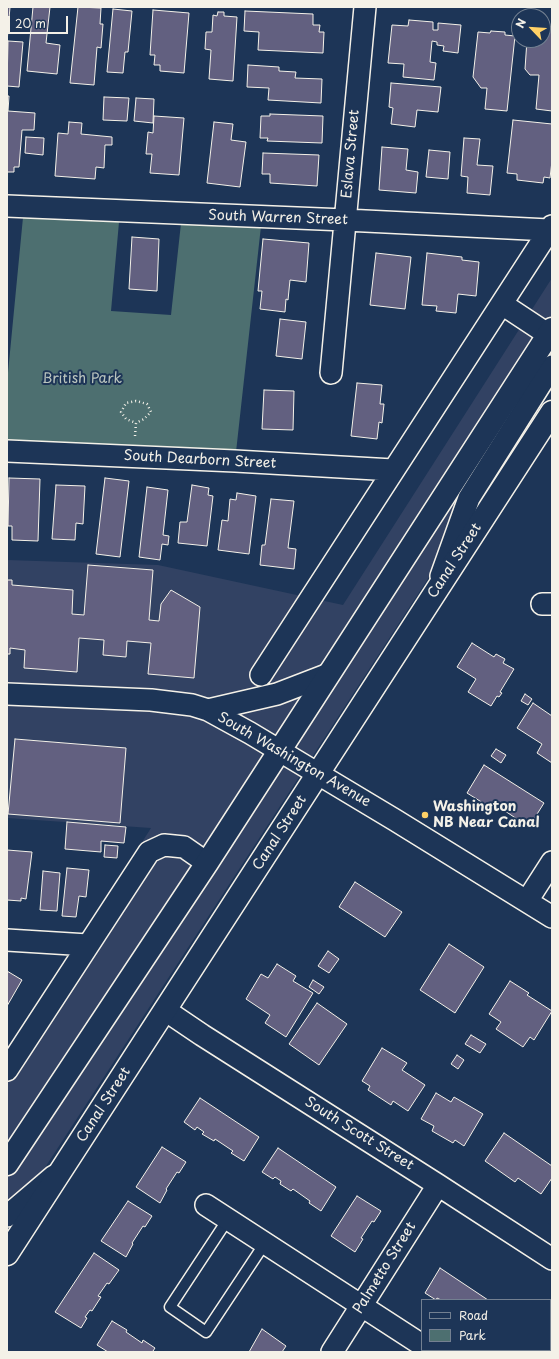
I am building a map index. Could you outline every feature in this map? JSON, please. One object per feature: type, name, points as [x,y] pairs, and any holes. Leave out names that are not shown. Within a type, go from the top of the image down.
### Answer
[{"type":"main road","points":[[7,1164],[207,863],[551,334]]},
{"type":"main road","name":"Canal Street","points":[[7,1254],[552,412]]},
{"type":"street","name":"Eslava Street","points":[[331,374],[365,7]]},
{"type":"street","name":"South Warren Street","points":[[7,206],[550,228]]},
{"type":"street","points":[[260,674],[550,228]]},
{"type":"street","points":[[502,304],[551,334]]},
{"type":"street","points":[[434,594],[469,498],[552,366]]},
{"type":"street","name":"South Dearborn Street","points":[[7,451],[235,461],[393,470]]},
{"type":"street","points":[[208,710],[277,694],[329,674]]},
{"type":"street","name":"South Washington Avenue","points":[[7,694],[151,700],[192,705],[208,710],[236,724],[552,917]]},
{"type":"street","points":[[7,1070],[149,852],[164,845],[184,847],[207,863]]},
{"type":"street","points":[[527,901],[552,862]]},
{"type":"street","points":[[7,940],[88,945]]},
{"type":"street","name":"South Scott Street","points":[[165,1010],[209,1040],[438,1184],[552,1259]]},
{"type":"street","points":[[7,1216],[63,1169]]},
{"type":"street","name":"Palmetto Street","points":[[332,1352],[438,1184]]},
{"type":"street","points":[[206,1205],[421,1344]]},
{"type":"lane","points":[[228,1220],[170,1307],[206,1332],[265,1243]]},
{"type":"path","points":[[136,400],[147,404],[151,412],[144,419],[136,422],[126,419],[121,412],[126,403],[136,400]]},
{"type":"path","points":[[135,436],[136,422]]},
{"type":"shaded area","points":[[552,278],[552,388],[7,1226],[7,1056],[151,828],[7,818],[7,560],[158,565],[343,605]]},
{"type":"green space","name":"British Park","points":[[24,207],[120,211],[111,311],[171,315],[182,214],[262,217],[235,461],[7,451],[7,383]]},
{"type":"building","points":[[7,7],[10,7],[7,42]]},
{"type":"building","points":[[33,7],[50,7],[46,43],[60,45],[57,74],[27,71]]},
{"type":"building","points":[[78,7],[101,8],[100,24],[103,24],[101,48],[97,47],[94,85],[70,83]]},
{"type":"building","points":[[113,9],[132,11],[128,52],[125,52],[123,73],[107,72]]},
{"type":"building","points":[[153,10],[189,13],[184,73],[160,71],[160,65],[154,65],[155,55],[150,55]]},
{"type":"building","points":[[245,11],[313,14],[313,25],[320,25],[319,32],[324,32],[323,53],[258,50],[259,32],[244,31]]},
{"type":"building","points":[[218,12],[224,12],[224,16],[237,17],[233,81],[209,79],[211,50],[205,49],[206,32],[212,32],[213,15],[217,16]]},
{"type":"building","points":[[409,20],[433,22],[433,30],[438,30],[438,23],[461,25],[458,53],[443,51],[444,46],[437,45],[437,42],[432,41],[430,62],[436,63],[434,80],[403,77],[404,64],[388,63],[392,25],[408,26]]},
{"type":"building","points":[[552,27],[552,111],[536,109],[539,75],[530,75],[525,69],[526,48],[551,48]]},
{"type":"building","points":[[491,31],[505,32],[505,35],[511,36],[511,48],[514,48],[507,111],[485,109],[487,88],[481,88],[473,77],[478,32],[490,33]]},
{"type":"building","points":[[8,41],[23,42],[19,87],[7,86]]},
{"type":"building","points":[[248,65],[279,67],[279,71],[296,72],[295,78],[322,79],[321,103],[268,100],[269,88],[247,87]]},
{"type":"building","points":[[391,83],[441,87],[438,112],[417,110],[415,127],[391,124],[393,108],[389,107]]},
{"type":"building","points":[[7,96],[9,96],[8,111],[35,113],[34,130],[22,130],[19,167],[14,167],[14,172],[7,172]]},
{"type":"building","points":[[104,97],[129,98],[127,121],[103,120]]},
{"type":"building","points":[[136,98],[154,99],[153,123],[134,121]]},
{"type":"building","points":[[270,114],[323,116],[322,143],[267,141],[268,138],[260,138],[261,116],[270,116]]},
{"type":"building","points":[[154,116],[184,118],[179,175],[150,173],[152,154],[146,154],[148,132],[153,133]]},
{"type":"building","points":[[513,120],[552,124],[552,161],[550,178],[544,177],[543,183],[517,180],[517,174],[507,173]]},
{"type":"building","points":[[69,122],[82,123],[81,134],[112,137],[112,145],[105,145],[104,168],[96,167],[95,179],[55,176],[58,133],[68,134]]},
{"type":"building","points":[[214,122],[233,124],[231,140],[246,142],[240,187],[207,183]]},
{"type":"building","points":[[26,137],[44,138],[43,155],[25,153]]},
{"type":"building","points":[[464,138],[480,139],[477,165],[493,166],[490,195],[467,193],[468,177],[461,176]]},
{"type":"building","points":[[382,147],[408,149],[406,170],[418,172],[416,193],[379,190]]},
{"type":"building","points":[[429,150],[450,152],[448,179],[426,177]]},
{"type":"building","points":[[263,153],[319,155],[317,186],[270,183],[270,174],[262,174]]},
{"type":"building","points":[[132,237],[159,239],[157,291],[129,289]]},
{"type":"building","points":[[263,239],[309,243],[306,282],[290,280],[285,312],[260,309],[262,291],[258,291]]},
{"type":"building","points":[[376,253],[411,257],[405,309],[370,305]]},
{"type":"building","points":[[427,253],[462,257],[462,260],[479,262],[476,296],[458,294],[456,313],[436,311],[437,306],[422,305]]},
{"type":"building","points":[[280,319],[306,322],[302,359],[276,356]]},
{"type":"building","points":[[357,383],[382,385],[380,404],[384,404],[382,423],[379,422],[377,439],[351,436]]},
{"type":"building","points":[[264,390],[294,391],[293,430],[262,429]]},
{"type":"building","points":[[9,478],[40,479],[38,541],[12,540],[12,526],[8,526]]},
{"type":"building","points":[[105,478],[129,481],[120,557],[96,554]]},
{"type":"building","points":[[56,485],[85,486],[83,524],[76,523],[75,540],[52,539]]},
{"type":"building","points":[[192,485],[209,488],[208,495],[213,496],[207,546],[178,543],[180,522],[187,522]]},
{"type":"building","points":[[147,487],[168,490],[163,535],[169,536],[168,545],[162,544],[160,560],[139,557]]},
{"type":"building","points":[[237,493],[256,496],[249,554],[218,550],[222,520],[228,521],[230,499],[236,500]]},
{"type":"building","points":[[271,499],[294,501],[288,548],[296,549],[294,569],[260,565],[262,545],[265,545]]},
{"type":"building","points":[[88,565],[153,570],[149,620],[159,621],[161,604],[171,590],[200,607],[194,678],[148,674],[151,643],[127,641],[126,657],[103,655],[104,640],[79,638],[77,672],[24,668],[25,650],[10,648],[10,654],[7,654],[7,580],[12,580],[12,585],[73,590],[72,614],[84,615]]},
{"type":"building","points":[[472,643],[494,657],[496,654],[505,659],[503,663],[514,669],[500,692],[502,693],[499,697],[497,696],[491,706],[468,692],[476,679],[457,667]]},
{"type":"building","points":[[525,694],[532,699],[528,705],[521,701]]},
{"type":"building","points":[[533,703],[552,716],[552,763],[537,753],[542,744],[517,728]]},
{"type":"building","points":[[15,739],[126,748],[120,823],[8,814]]},
{"type":"building","points":[[496,749],[506,755],[501,763],[491,756]]},
{"type":"building","points":[[484,765],[544,803],[529,827],[499,807],[496,811],[467,793]]},
{"type":"building","points":[[67,822],[126,827],[124,843],[101,841],[101,852],[65,849]]},
{"type":"building","points":[[105,845],[118,846],[117,858],[104,857]]},
{"type":"building","points":[[7,850],[32,852],[26,899],[21,898],[21,901],[7,900]]},
{"type":"building","points":[[67,868],[89,870],[86,897],[79,896],[76,917],[62,916]]},
{"type":"building","points":[[43,871],[60,873],[57,911],[40,910]]},
{"type":"building","points":[[355,882],[402,912],[385,937],[339,907]]},
{"type":"building","points":[[449,944],[484,967],[455,1013],[420,990]]},
{"type":"building","points":[[328,951],[339,959],[329,973],[318,966]]},
{"type":"building","points":[[277,964],[296,976],[293,981],[313,993],[286,1037],[265,1023],[270,1015],[246,999],[261,974],[268,978]]},
{"type":"building","points":[[7,971],[22,980],[7,1006]]},
{"type":"building","points":[[313,980],[324,987],[319,994],[309,987]]},
{"type":"building","points":[[510,981],[529,993],[527,995],[552,1011],[534,1040],[530,1037],[523,1047],[496,1029],[501,1022],[489,1014]]},
{"type":"building","points":[[317,1003],[347,1024],[319,1065],[289,1044]]},
{"type":"building","points":[[471,1035],[486,1044],[480,1053],[465,1044]]},
{"type":"building","points":[[382,1048],[407,1063],[402,1070],[425,1085],[408,1111],[393,1101],[391,1105],[368,1090],[370,1086],[362,1081]]},
{"type":"building","points":[[457,1055],[464,1060],[458,1069],[451,1064]]},
{"type":"building","points":[[436,1093],[451,1102],[454,1097],[483,1114],[464,1146],[455,1140],[453,1143],[432,1131],[434,1126],[421,1119]]},
{"type":"building","points":[[200,1098],[259,1137],[244,1161],[231,1153],[233,1151],[215,1139],[214,1141],[202,1134],[204,1132],[197,1127],[195,1130],[184,1122]]},
{"type":"building","points":[[504,1133],[552,1166],[552,1178],[541,1194],[518,1178],[515,1182],[485,1161]]},
{"type":"building","points":[[162,1147],[186,1162],[179,1173],[177,1172],[166,1189],[167,1190],[160,1203],[136,1187]]},
{"type":"building","points":[[278,1148],[336,1187],[321,1211],[293,1189],[291,1191],[280,1184],[281,1181],[275,1177],[273,1179],[262,1172]]},
{"type":"building","points":[[357,1196],[381,1211],[374,1222],[372,1221],[361,1238],[363,1239],[355,1252],[331,1236]]},
{"type":"building","points":[[128,1201],[152,1216],[145,1227],[143,1226],[132,1243],[133,1244],[126,1257],[101,1241]]},
{"type":"building","points":[[94,1253],[119,1270],[98,1296],[101,1297],[92,1311],[90,1310],[85,1317],[87,1318],[81,1328],[55,1312]]},
{"type":"building","points":[[440,1268],[486,1299],[434,1299],[425,1293]]},
{"type":"building","points":[[112,1321],[127,1330],[126,1332],[142,1343],[143,1340],[155,1348],[153,1351],[155,1352],[108,1352],[97,1345]]},
{"type":"building","points":[[262,1329],[286,1346],[282,1352],[249,1352]]},
{"type":"building","points":[[551,1341],[552,1342],[552,1352],[518,1351],[551,1351]]},
{"type":"place","name":"Washington NB Near Canal","points":[[425,815]]}]
